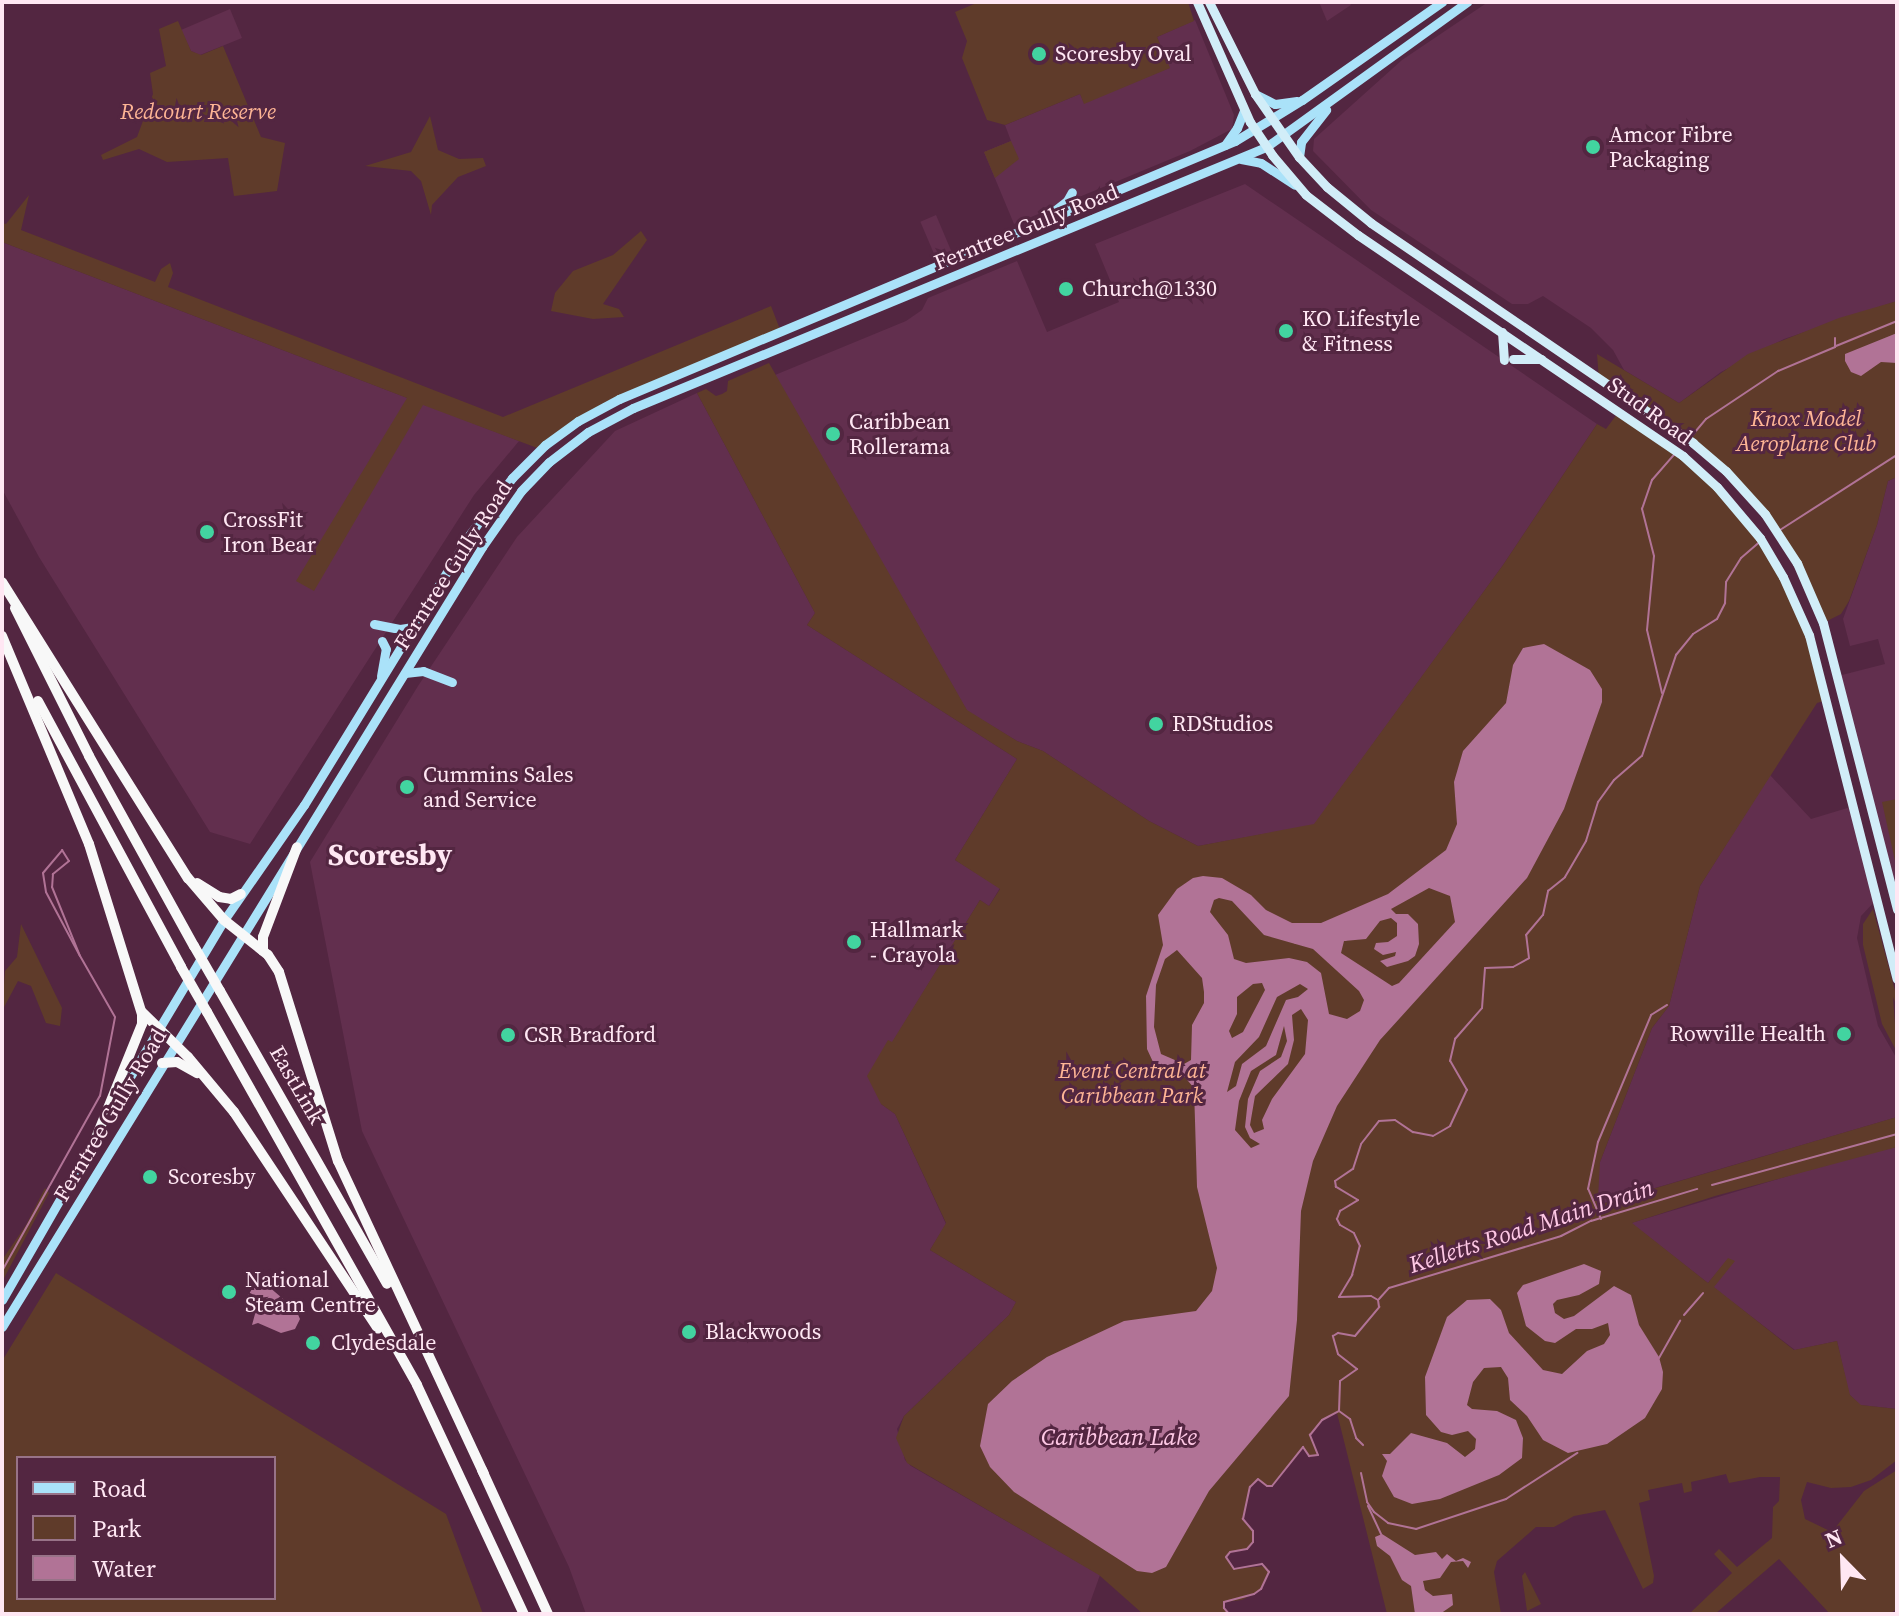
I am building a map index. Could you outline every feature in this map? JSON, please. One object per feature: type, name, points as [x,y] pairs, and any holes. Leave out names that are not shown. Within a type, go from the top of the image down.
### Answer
[{"type":"highway","name":"Stud Road","points":[[1204,5],[1283,137],[1340,198],[1404,246],[1693,443],[1744,490],[1775,528],[1813,597],[1829,642],[1897,910]]},
{"type":"highway","name":"Stud Road","points":[[1204,5],[1244,111],[1266,147],[1301,189],[1331,216],[1683,456],[1717,487],[1760,538],[1796,601],[1812,646],[1897,979]]},
{"type":"highway","points":[[1398,262],[1404,246]]},
{"type":"highway","points":[[1502,331],[1509,360],[1523,357],[1545,360]]},
{"type":"highway","points":[[2,581],[181,868],[224,920],[263,951],[283,982],[315,1096],[345,1178],[484,1474]]},
{"type":"highway","name":"EastLink","points":[[2,581],[82,743],[389,1287],[484,1474],[548,1614]]},
{"type":"highway","name":"EastLink","points":[[2,629],[70,766],[427,1404],[524,1614]]},
{"type":"highway","points":[[2,636],[85,834],[141,1010],[142,1024],[96,1138]]},
{"type":"highway","points":[[263,951],[263,937],[297,847]]},
{"type":"highway","points":[[181,868],[212,895],[228,899],[241,894]]},
{"type":"highway","points":[[141,1010],[221,1096],[427,1404]]},
{"type":"highway","points":[[162,1063],[177,1062],[193,1069],[221,1096]]},
{"type":"main road","name":"Ferntree Gully Road","points":[[2,1300],[158,1028],[224,920],[304,805],[499,494],[532,457],[578,421],[639,390],[1223,147],[1272,120],[1442,2]]},
{"type":"main road","name":"Ferntree Gully Road","points":[[2,1327],[242,933],[515,498],[549,462],[596,427],[711,375],[1266,147],[1332,101],[1378,63],[1467,2]]},
{"type":"main road","points":[[1255,94],[1275,104],[1302,100]]},
{"type":"main road","points":[[1299,157],[1301,142],[1332,101]]},
{"type":"main road","points":[[1223,147],[1237,128],[1244,111]]},
{"type":"main road","points":[[1241,159],[1261,163],[1301,189]]},
{"type":"main road","points":[[1025,231],[1067,201],[1072,192]]},
{"type":"main road","points":[[374,624],[400,629],[413,627]]},
{"type":"main road","points":[[379,683],[386,649],[382,641]]},
{"type":"main road","points":[[405,673],[423,671],[452,682]]},
{"type":"shaded area","points":[[1319,2],[1349,2],[1351,5],[1327,21]]},
{"type":"shaded area","points":[[1488,2],[1897,2],[1897,301],[1784,339],[1721,372],[1679,403],[1624,370],[1613,350],[1591,328],[1543,296],[1528,304],[1512,304],[1371,210],[1313,151],[1314,139],[1402,60]]},
{"type":"shaded area","points":[[230,9],[242,38],[200,55],[191,51],[181,30]]},
{"type":"shaded area","points":[[1195,20],[1234,115],[1232,129],[1190,151],[1014,224],[984,152],[1011,141],[1005,125],[1080,94],[1084,103],[1169,68],[1157,37]]},
{"type":"shaded area","points":[[1245,184],[1597,424],[1503,565],[1314,825],[1198,846],[1149,821],[1043,751],[1017,741],[967,711],[775,375],[906,321],[922,310],[928,298],[1017,261],[1047,332],[1119,302],[1095,244]]},
{"type":"shaded area","points":[[936,215],[951,251],[936,258],[920,222]]},
{"type":"shaded area","points":[[2,242],[519,441],[474,495],[250,844],[210,832],[39,557],[2,489]]},
{"type":"shaded area","points":[[697,393],[815,613],[807,625],[1017,759],[955,860],[1000,888],[989,906],[980,900],[892,1043],[888,1041],[881,1104],[895,1114],[946,1224],[930,1250],[1016,1302],[1009,1315],[904,1416],[897,1429],[905,1460],[911,1466],[1100,1575],[1086,1614],[586,1614],[569,1567],[362,1131],[310,862],[418,686],[517,537],[615,431]]},
{"type":"shaded area","points":[[1897,477],[1897,911],[1838,676],[1885,664],[1878,639],[1850,646],[1843,619],[1877,525],[1888,481]]},
{"type":"shaded area","points":[[1770,775],[1811,819],[1854,806],[1877,899],[1861,916],[1857,938],[1878,1026],[1897,1059],[1897,1117],[1604,1203],[1598,1199],[1596,1182],[1600,1162],[1652,1028],[1669,1006],[1700,886]]},
{"type":"shaded area","points":[[1897,1147],[1897,1409],[1860,1405],[1849,1394],[1837,1341],[1795,1350],[1713,1287],[1734,1261],[1728,1259],[1708,1283],[1631,1223],[1852,1157]]},
{"type":"green space","points":[[979,2],[1188,2],[1194,21],[1157,37],[1170,68],[1084,104],[1080,94],[1005,125],[987,120],[962,58],[967,41],[955,12]]},
{"type":"green space","name":"Redcourt Reserve","points":[[178,21],[191,51],[201,55],[223,46],[261,137],[285,143],[277,191],[234,196],[228,158],[167,162],[139,149],[103,160],[101,155],[137,137],[153,94],[150,73],[166,66],[159,29]]},
{"type":"green space","points":[[430,116],[438,150],[459,159],[483,158],[486,166],[458,177],[432,205],[431,215],[421,181],[411,171],[365,166],[411,152]]},
{"type":"green space","points":[[1011,141],[1019,159],[995,178],[984,152]]},
{"type":"green space","points":[[29,195],[21,230],[155,282],[161,269],[170,263],[173,273],[168,287],[503,417],[771,306],[781,332],[603,407],[540,449],[423,405],[314,591],[296,581],[407,398],[2,242],[2,223],[6,224]]},
{"type":"green space","points":[[641,231],[647,240],[603,304],[619,309],[624,317],[593,319],[551,311],[555,293],[573,271],[613,255]]},
{"type":"green space","name":"Knox Model Aeroplane Club","points":[[1897,301],[1897,477],[1888,481],[1877,525],[1849,601],[1841,614],[1823,623],[1788,547],[1726,471],[1599,379],[1597,354],[1679,403],[1748,354],[1839,318]]},
{"type":"green space","name":"Event Central at Caribbean Park","points":[[769,363],[967,710],[1017,741],[1043,751],[1149,821],[1198,846],[1314,824],[1503,565],[1597,424],[1606,429],[1620,410],[1642,425],[1739,511],[1796,601],[1827,700],[1817,703],[1700,886],[1669,1006],[1652,1028],[1600,1162],[1598,1198],[1605,1203],[1897,1117],[1897,1147],[1715,1196],[1632,1223],[1708,1283],[1728,1258],[1735,1261],[1714,1287],[1794,1350],[1837,1341],[1850,1395],[1861,1405],[1897,1409],[1897,1460],[1871,1480],[1851,1487],[1831,1488],[1807,1482],[1801,1500],[1805,1519],[1832,1532],[1864,1491],[1897,1470],[1897,1609],[1889,1614],[1830,1614],[1779,1559],[1715,1614],[1689,1614],[1732,1573],[1714,1554],[1719,1549],[1737,1567],[1772,1538],[1773,1507],[1779,1501],[1780,1477],[1729,1483],[1726,1474],[1691,1482],[1692,1491],[1684,1493],[1682,1483],[1648,1490],[1650,1500],[1639,1503],[1654,1576],[1653,1583],[1643,1589],[1605,1510],[1574,1516],[1554,1527],[1536,1527],[1497,1561],[1494,1572],[1501,1614],[1387,1614],[1337,1413],[1322,1420],[1310,1435],[1318,1455],[1309,1456],[1303,1448],[1272,1486],[1258,1479],[1250,1487],[1243,1519],[1253,1531],[1253,1542],[1247,1549],[1230,1552],[1226,1557],[1234,1569],[1266,1566],[1269,1572],[1261,1589],[1242,1600],[1224,1602],[1229,1614],[1143,1614],[1099,1575],[907,1463],[896,1438],[904,1416],[1009,1315],[1016,1302],[930,1250],[946,1223],[895,1114],[881,1104],[867,1076],[888,1040],[892,1042],[980,900],[989,906],[1000,889],[955,860],[1017,759],[807,625],[815,613],[697,393],[706,389],[716,396],[722,394],[727,391],[728,381]]},
{"type":"green space","points":[[1897,799],[1897,870],[1882,802]]},
{"type":"green space","points":[[1873,909],[1897,998],[1897,1007],[1893,997],[1897,1052],[1882,1024],[1863,945],[1863,924]]},
{"type":"green space","points":[[21,924],[62,1008],[60,1026],[46,1023],[31,986],[18,981],[2,1011],[5,971],[17,957]]},
{"type":"green space","points":[[45,1188],[49,1193],[2,1282],[2,1260],[26,1225]]},
{"type":"green space","points":[[56,1273],[446,1514],[483,1614],[2,1614],[2,1361]]},
{"type":"green space","points":[[1525,1572],[1541,1604],[1527,1611],[1522,1576]]},
{"type":"water","points":[[1897,333],[1897,363],[1881,362],[1861,376],[1851,372],[1845,354]]},
{"type":"water","name":"Caribbean Lake","points":[[1544,644],[1590,670],[1602,689],[1602,702],[1564,809],[1527,878],[1380,1040],[1337,1106],[1313,1161],[1301,1211],[1297,1320],[1289,1396],[1209,1491],[1166,1567],[1152,1573],[1137,1571],[1014,1492],[990,1467],[980,1446],[988,1404],[1012,1381],[1047,1357],[1124,1321],[1196,1311],[1212,1291],[1217,1268],[1197,1187],[1194,1088],[1183,1075],[1153,1062],[1147,1049],[1146,996],[1163,945],[1158,915],[1177,889],[1193,878],[1203,876],[1222,878],[1251,895],[1266,910],[1292,923],[1321,923],[1388,894],[1446,850],[1457,824],[1454,782],[1463,751],[1506,703],[1513,665],[1523,648]],"holes":[[[1429,888],[1450,896],[1455,922],[1399,983],[1392,986],[1341,953],[1344,941],[1366,939],[1380,921],[1391,918],[1397,923],[1397,936],[1388,942],[1376,943],[1374,949],[1383,955],[1396,952],[1395,956],[1380,961],[1387,967],[1415,956],[1419,944],[1418,924],[1408,914],[1396,914],[1391,909]],[[1214,900],[1232,901],[1264,935],[1313,949],[1359,991],[1364,1000],[1360,1011],[1347,1019],[1329,1014],[1321,973],[1307,962],[1289,958],[1246,963],[1234,959],[1228,935],[1210,912]],[[1177,950],[1202,978],[1204,1003],[1192,1025],[1191,1060],[1184,1064],[1161,1054],[1154,1027],[1156,985],[1165,959]],[[1262,983],[1265,990],[1243,1032],[1232,1038],[1229,1031],[1237,1014],[1237,997],[1253,984]],[[1300,984],[1308,989],[1298,997],[1286,1000],[1266,1046],[1242,1064],[1236,1086],[1227,1092],[1235,1062],[1259,1037],[1277,997]],[[1301,1009],[1308,1020],[1305,1054],[1272,1099],[1262,1120],[1264,1129],[1254,1133],[1250,1125],[1255,1096],[1288,1064],[1294,1040],[1292,1015]],[[1284,1026],[1287,1041],[1281,1057],[1260,1071],[1248,1099],[1245,1127],[1250,1138],[1260,1144],[1251,1148],[1235,1130],[1239,1101],[1251,1071],[1276,1055]]]},
{"type":"water","points":[[1584,1264],[1601,1271],[1599,1284],[1579,1295],[1557,1300],[1553,1304],[1555,1313],[1564,1319],[1574,1316],[1614,1286],[1631,1295],[1639,1325],[1659,1357],[1663,1372],[1662,1389],[1645,1418],[1607,1444],[1568,1453],[1543,1440],[1527,1416],[1510,1400],[1508,1378],[1501,1367],[1484,1368],[1473,1382],[1467,1405],[1472,1409],[1497,1411],[1516,1420],[1523,1438],[1522,1458],[1499,1475],[1440,1499],[1412,1504],[1394,1497],[1382,1476],[1387,1461],[1382,1454],[1390,1454],[1411,1433],[1447,1443],[1465,1457],[1475,1449],[1476,1439],[1468,1431],[1452,1435],[1441,1432],[1426,1415],[1425,1377],[1447,1317],[1467,1300],[1490,1299],[1501,1310],[1509,1333],[1543,1370],[1562,1374],[1587,1351],[1604,1344],[1610,1335],[1608,1323],[1592,1329],[1576,1329],[1555,1343],[1545,1341],[1526,1326],[1517,1293],[1523,1285]]},
{"type":"water","points":[[261,1280],[296,1310],[300,1319],[295,1329],[281,1333],[258,1323],[252,1325],[255,1314],[247,1305],[252,1304],[251,1300],[246,1299]]},
{"type":"water","points":[[1382,1534],[1415,1555],[1436,1552],[1442,1559],[1447,1554],[1456,1561],[1463,1558],[1471,1562],[1468,1568],[1463,1561],[1451,1562],[1440,1578],[1423,1581],[1425,1590],[1433,1596],[1452,1594],[1453,1605],[1440,1614],[1415,1614],[1411,1586],[1402,1580],[1390,1556],[1377,1546],[1375,1537]]},
{"type":"waterway","points":[[1836,346],[1897,321]]},
{"type":"waterway","points":[[1690,438],[1706,419],[1778,371],[1835,347],[1835,338]]},
{"type":"waterway","points":[[1662,693],[1647,630],[1654,556],[1642,509],[1652,480],[1675,454]]},
{"type":"waterway","points":[[1780,530],[1897,455]]},
{"type":"waterway","points":[[1229,1614],[1224,1602],[1254,1594],[1261,1589],[1269,1572],[1262,1564],[1234,1569],[1226,1557],[1230,1552],[1247,1549],[1253,1542],[1253,1531],[1243,1519],[1250,1487],[1258,1479],[1272,1486],[1303,1447],[1309,1456],[1318,1455],[1310,1435],[1322,1420],[1339,1411],[1340,1381],[1357,1369],[1338,1354],[1333,1336],[1338,1333],[1355,1336],[1379,1307],[1378,1300],[1371,1296],[1339,1297],[1352,1275],[1360,1246],[1354,1233],[1340,1225],[1337,1219],[1340,1211],[1358,1200],[1336,1187],[1335,1181],[1353,1169],[1361,1144],[1379,1121],[1395,1120],[1413,1132],[1433,1136],[1450,1126],[1467,1090],[1450,1061],[1455,1039],[1482,1008],[1485,968],[1513,967],[1529,958],[1526,935],[1543,915],[1548,891],[1565,877],[1586,841],[1598,802],[1614,780],[1642,756],[1676,655],[1693,634],[1717,619],[1725,603],[1726,582],[1741,558],[1758,543]]},
{"type":"waterway","points":[[2,1271],[100,1096],[115,1017],[80,956],[46,892],[43,873],[62,850],[69,861],[53,874],[52,887],[80,956]]},
{"type":"waterway","points":[[1601,1219],[1588,1189],[1598,1142],[1651,1015],[1667,1005]]},
{"type":"waterway","name":"Kelletts Road Main Drain","points":[[1712,1185],[1897,1134]]},
{"type":"waterway","name":"Kelletts Road Main Drain","points":[[1379,1299],[1389,1288],[1561,1236],[1591,1221],[1697,1189]]},
{"type":"waterway","points":[[1684,1315],[1703,1293]]},
{"type":"waterway","points":[[1659,1358],[1680,1321]]},
{"type":"waterway","points":[[1339,1411],[1350,1419],[1356,1438],[1363,1445]]},
{"type":"waterway","points":[[1361,1473],[1367,1502],[1374,1512],[1388,1523],[1416,1529],[1506,1499],[1577,1453]]},
{"type":"waterway","points":[[1368,1506],[1381,1534]]},
{"type":"place","name":"Scoresby Oval","points":[[1039,54]]},
{"type":"place","name":"Amcor Fibre Packaging","points":[[1593,147]]},
{"type":"place","name":"Church@1330","points":[[1066,289]]},
{"type":"place","name":"KO Lifestyle & Fitness","points":[[1286,331]]},
{"type":"place","name":"Caribbean Rollerama","points":[[833,434]]},
{"type":"place","name":"CrossFit Iron Bear","points":[[207,532]]},
{"type":"place","name":"RDStudios","points":[[1156,724]]},
{"type":"place","name":"Cummins Sales and Service","points":[[407,787]]},
{"type":"place","name":"Hallmark - Crayola","points":[[854,942]]},
{"type":"place","name":"Rowville Health","points":[[1844,1034]]},
{"type":"place","name":"CSR Bradford","points":[[508,1035]]},
{"type":"place","name":"Scoresby","points":[[150,1177]]},
{"type":"place","name":"National Steam Centre","points":[[229,1292]]},
{"type":"place","name":"Blackwoods","points":[[689,1332]]},
{"type":"place","name":"Clydesdale","points":[[313,1343]]},
{"type":"district","name":"Scoresby","points":[[390,855]]}]
